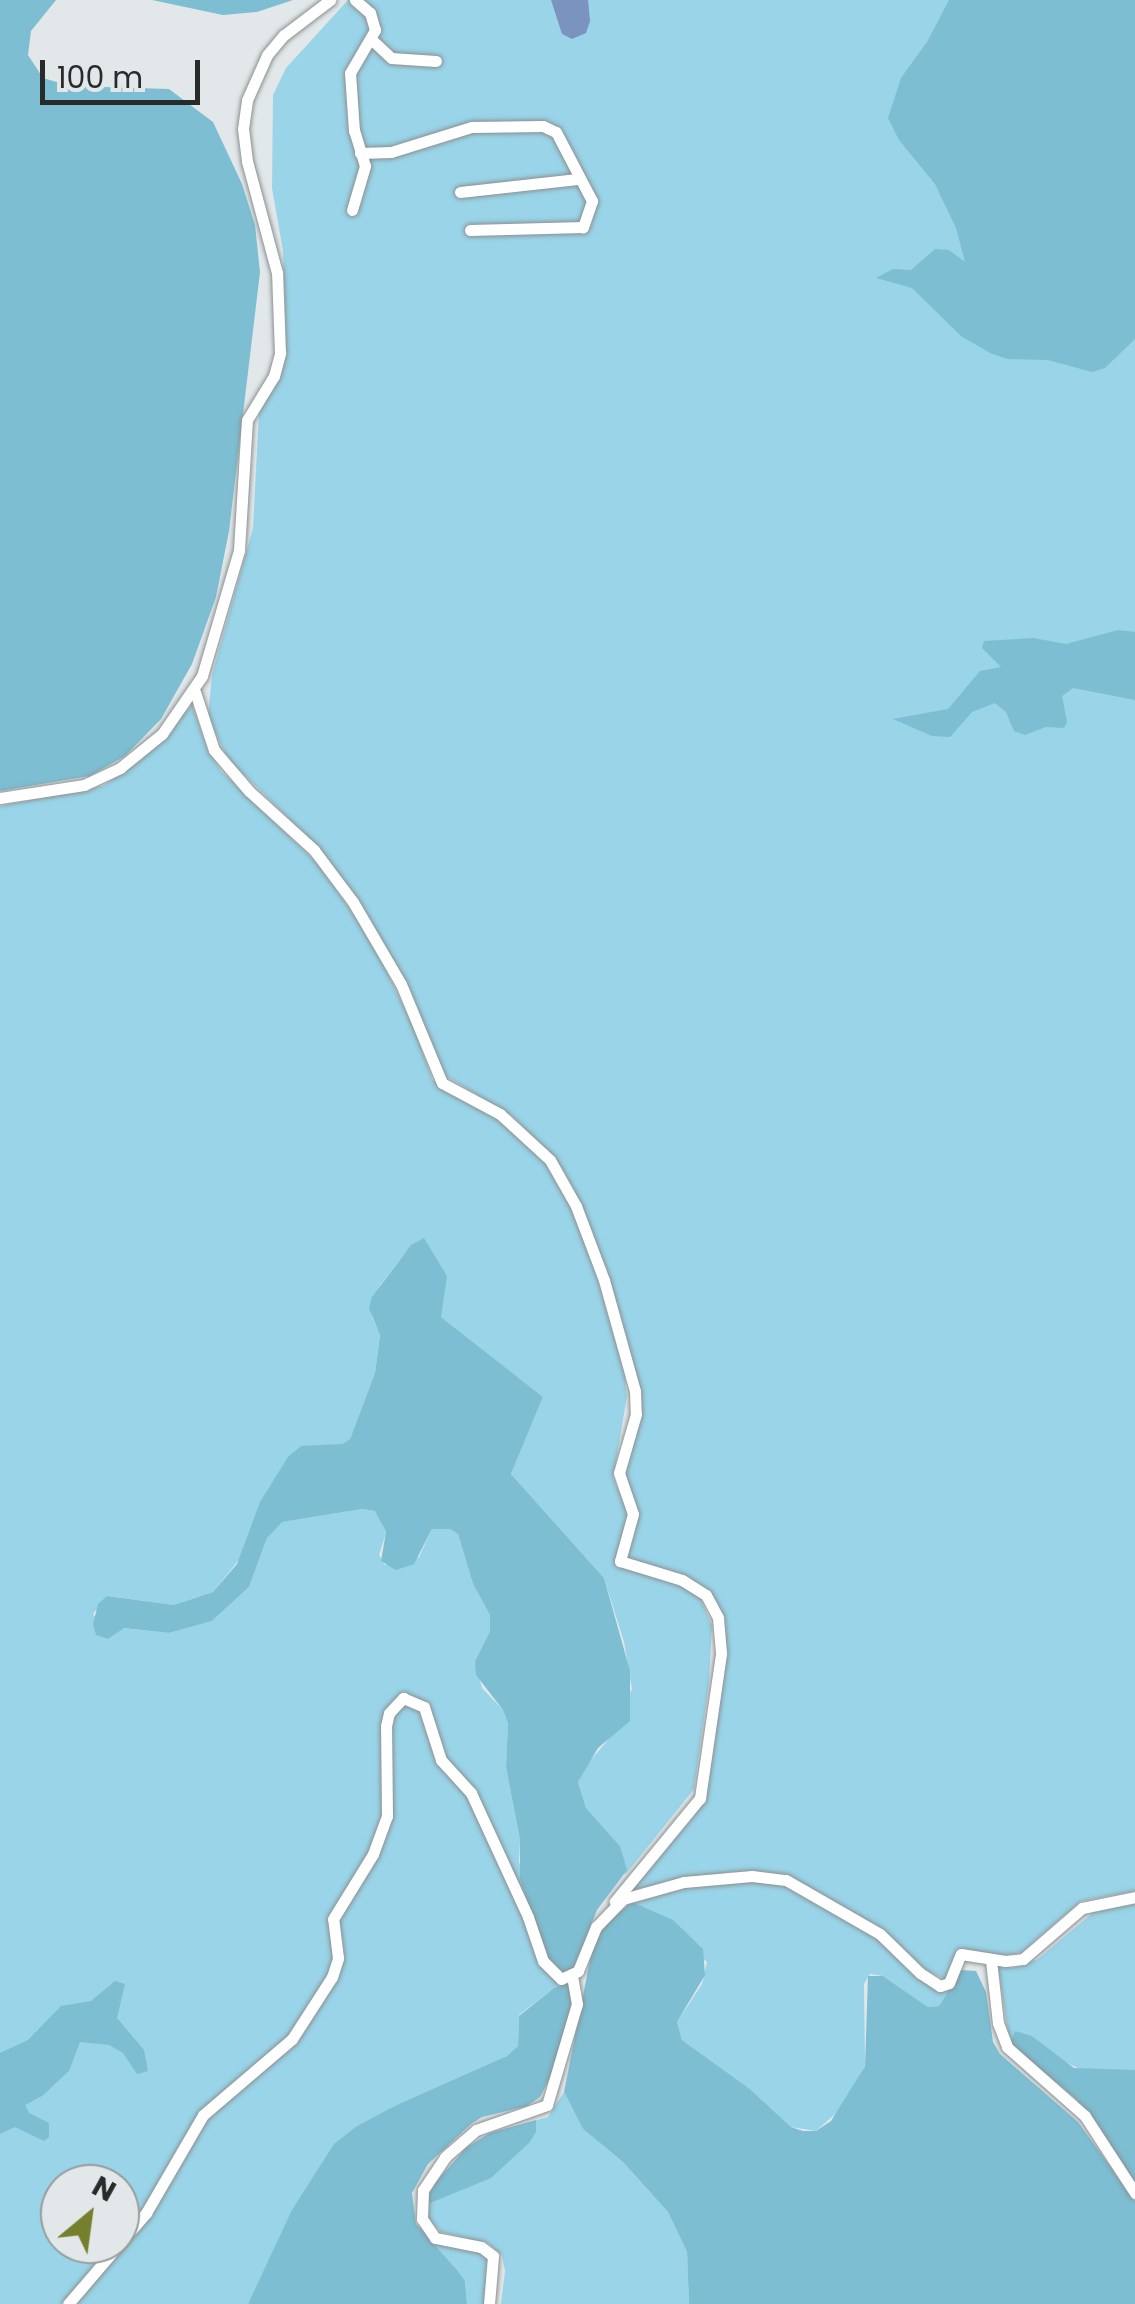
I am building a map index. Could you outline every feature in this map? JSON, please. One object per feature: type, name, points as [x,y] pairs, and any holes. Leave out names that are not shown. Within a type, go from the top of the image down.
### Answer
[{"type":"street","points":[[0,798],[84,786],[120,768],[162,734],[195,692],[216,640],[239,550],[247,420],[274,376],[280,353],[277,273],[247,160],[243,129],[246,100],[276,45],[330,0]]},
{"type":"street","points":[[352,210],[364,178],[351,110],[350,72],[356,57],[372,40],[375,22],[355,0]]},
{"type":"street","points":[[372,40],[390,58],[436,61]]},
{"type":"street","points":[[360,153],[391,152],[472,127],[543,126],[563,139],[592,208],[583,227],[470,230]]},
{"type":"street","points":[[460,192],[577,179]]},
{"type":"street","points":[[68,2304],[146,2213],[204,2115],[292,2039],[332,1978],[338,1958],[333,1920],[373,1854],[387,1816],[386,1726],[388,1713],[402,1698],[424,1707],[441,1760],[471,1793],[528,1917],[543,1961],[554,1976],[565,1979],[572,1975],[607,1912],[700,1798],[721,1654],[718,1618],[706,1595],[682,1580],[620,1561],[633,1514],[619,1473],[636,1414],[635,1391],[604,1280],[576,1206],[550,1160],[500,1114],[442,1083],[401,984],[353,902],[314,850],[220,758],[206,735],[195,692]]},
{"type":"street","points":[[607,1912],[622,1898],[684,1882],[776,1878],[866,1924],[940,1986],[949,1983],[961,1954],[991,1960],[1022,1959],[1082,1908],[1135,1898]]},
{"type":"street","points":[[991,1960],[998,2023],[1007,2046],[1085,2116],[1135,2193]]},
{"type":"street","points":[[490,2304],[494,2256],[480,2247],[435,2238],[422,2218],[422,2190],[445,2158],[476,2130],[547,2105],[577,2004],[572,1975]]},
{"type":"shaded area","points":[[0,0],[56,0],[31,31],[28,55],[43,78],[70,86],[169,89],[213,122],[242,184],[255,225],[260,272],[229,531],[216,597],[192,664],[161,719],[125,756],[90,776],[0,791]]},
{"type":"shaded area","points":[[152,0],[293,0],[257,12],[223,15]]},
{"type":"shaded area","points":[[348,0],[1135,0],[1135,1891],[1081,1901],[1022,1952],[1007,1956],[956,1952],[945,1979],[925,1970],[893,1939],[789,1877],[729,1872],[626,1891],[701,1805],[723,1667],[720,1613],[710,1593],[626,1559],[637,1518],[623,1473],[637,1424],[613,1300],[549,1153],[512,1116],[446,1076],[396,966],[361,904],[313,842],[227,758],[208,717],[212,675],[253,528],[259,413],[278,379],[286,349],[283,251],[272,188],[273,95],[286,68]]},
{"type":"shaded area","points":[[551,0],[588,0],[590,21],[586,33],[572,39],[562,34]]},
{"type":"shaded area","points":[[949,0],[1135,0],[1135,339],[1105,368],[1092,372],[1048,360],[1007,359],[990,353],[961,336],[912,288],[876,278],[893,269],[911,270],[935,249],[949,250],[965,262],[956,228],[935,184],[899,140],[888,118],[901,78],[927,42]]},
{"type":"shaded area","points":[[1118,630],[1135,632],[1135,700],[1073,688],[1062,696],[1067,722],[1064,728],[1046,727],[1025,735],[1014,731],[1006,712],[995,703],[972,712],[950,737],[932,736],[893,719],[948,709],[980,671],[1001,667],[982,648],[984,641],[1033,638],[1066,644]]},
{"type":"shaded area","points":[[192,705],[208,751],[221,771],[318,864],[372,941],[415,1030],[432,1079],[447,1093],[497,1115],[544,1158],[565,1193],[594,1267],[624,1371],[627,1396],[613,1478],[628,1513],[616,1563],[688,1589],[700,1598],[712,1625],[709,1683],[694,1789],[625,1875],[620,1846],[586,1808],[578,1782],[583,1769],[608,1740],[632,1689],[624,1642],[604,1578],[511,1474],[543,1397],[441,1317],[404,1254],[379,1287],[372,1317],[380,1334],[375,1373],[350,1439],[269,1487],[242,1556],[213,1592],[174,1605],[107,1596],[93,1614],[108,1639],[123,1628],[169,1633],[212,1621],[249,1587],[267,1538],[281,1522],[362,1509],[376,1511],[386,1533],[379,1555],[385,1565],[419,1557],[432,1529],[450,1529],[458,1534],[473,1584],[490,1615],[490,1631],[475,1661],[482,1688],[503,1710],[508,1724],[506,1767],[520,1840],[519,1862],[572,1982],[554,1988],[519,2015],[518,2046],[507,2056],[357,2126],[271,2257],[248,2304],[0,2304],[0,806],[103,786],[142,759]]},
{"type":"shaded area","points":[[424,1238],[447,1276],[441,1317],[543,1397],[511,1474],[604,1578],[630,1671],[630,1721],[598,1748],[578,1782],[586,1808],[620,1846],[627,1870],[597,1910],[573,1969],[563,1973],[547,1959],[520,1879],[520,1840],[506,1767],[508,1724],[503,1710],[476,1675],[475,1661],[490,1631],[490,1615],[473,1584],[458,1534],[450,1529],[432,1529],[414,1564],[396,1570],[381,1561],[386,1532],[375,1511],[362,1509],[282,1522],[267,1538],[249,1587],[212,1621],[169,1633],[124,1628],[108,1639],[96,1635],[93,1624],[98,1604],[107,1596],[174,1605],[213,1592],[237,1564],[260,1502],[288,1457],[301,1446],[342,1444],[350,1439],[375,1373],[380,1335],[369,1308],[372,1297],[411,1245]]},
{"type":"shaded area","points":[[749,1880],[779,1883],[872,1934],[932,1987],[956,1978],[939,2006],[928,2007],[883,1976],[870,1974],[864,1984],[865,2065],[842,2108],[816,2131],[791,2127],[750,2089],[682,2040],[677,2022],[702,1984],[707,1962],[633,1902],[687,1887]]},
{"type":"shaded area","points":[[632,1902],[673,1920],[703,1949],[705,1975],[677,2022],[682,2040],[750,2089],[791,2127],[803,2131],[816,2131],[831,2121],[865,2066],[868,1976],[883,1976],[928,2007],[939,2006],[961,1970],[976,1971],[986,1992],[993,2042],[1000,2054],[1078,2122],[1135,2201],[1135,2304],[689,2304],[687,2252],[668,2212],[623,2162],[583,2129],[564,2092],[593,1945],[601,1927]]},
{"type":"shaded area","points":[[1135,1904],[1135,2070],[1084,2071],[1061,2060],[1032,2036],[1009,2039],[998,1966],[1013,1968],[1038,1959],[1095,1911]]},
{"type":"shaded area","points":[[115,1981],[125,1984],[117,2018],[144,2050],[148,2071],[137,2074],[123,2053],[109,2045],[80,2042],[69,2071],[42,2096],[25,2105],[29,2113],[49,2123],[49,2137],[44,2141],[15,2127],[0,2134],[0,2053],[28,2040],[61,2006],[91,2001]]},
{"type":"shaded area","points":[[572,1982],[574,1996],[553,2072],[540,2097],[527,2106],[482,2117],[471,2124],[428,2164],[412,2193],[416,2224],[465,2281],[467,2304],[248,2304],[292,2210],[334,2144],[357,2126],[397,2105],[507,2056],[518,2046],[519,2016],[554,1988]]},
{"type":"shaded area","points":[[1015,2031],[1032,2036],[1074,2068],[1135,2070],[1135,2184],[1076,2099],[1010,2044]]},
{"type":"shaded area","points":[[564,2092],[583,2129],[623,2162],[668,2212],[687,2252],[689,2304],[501,2304],[505,2271],[502,2256],[488,2243],[441,2232],[426,2216],[429,2193],[466,2148],[490,2133],[548,2117]]},
{"type":"shaded area","points":[[536,2120],[536,2132],[529,2143],[491,2178],[425,2205],[435,2183],[466,2148],[490,2133]]},
{"type":"shaded area","points":[[416,2224],[436,2241],[487,2254],[486,2304],[467,2304],[465,2281]]}]
